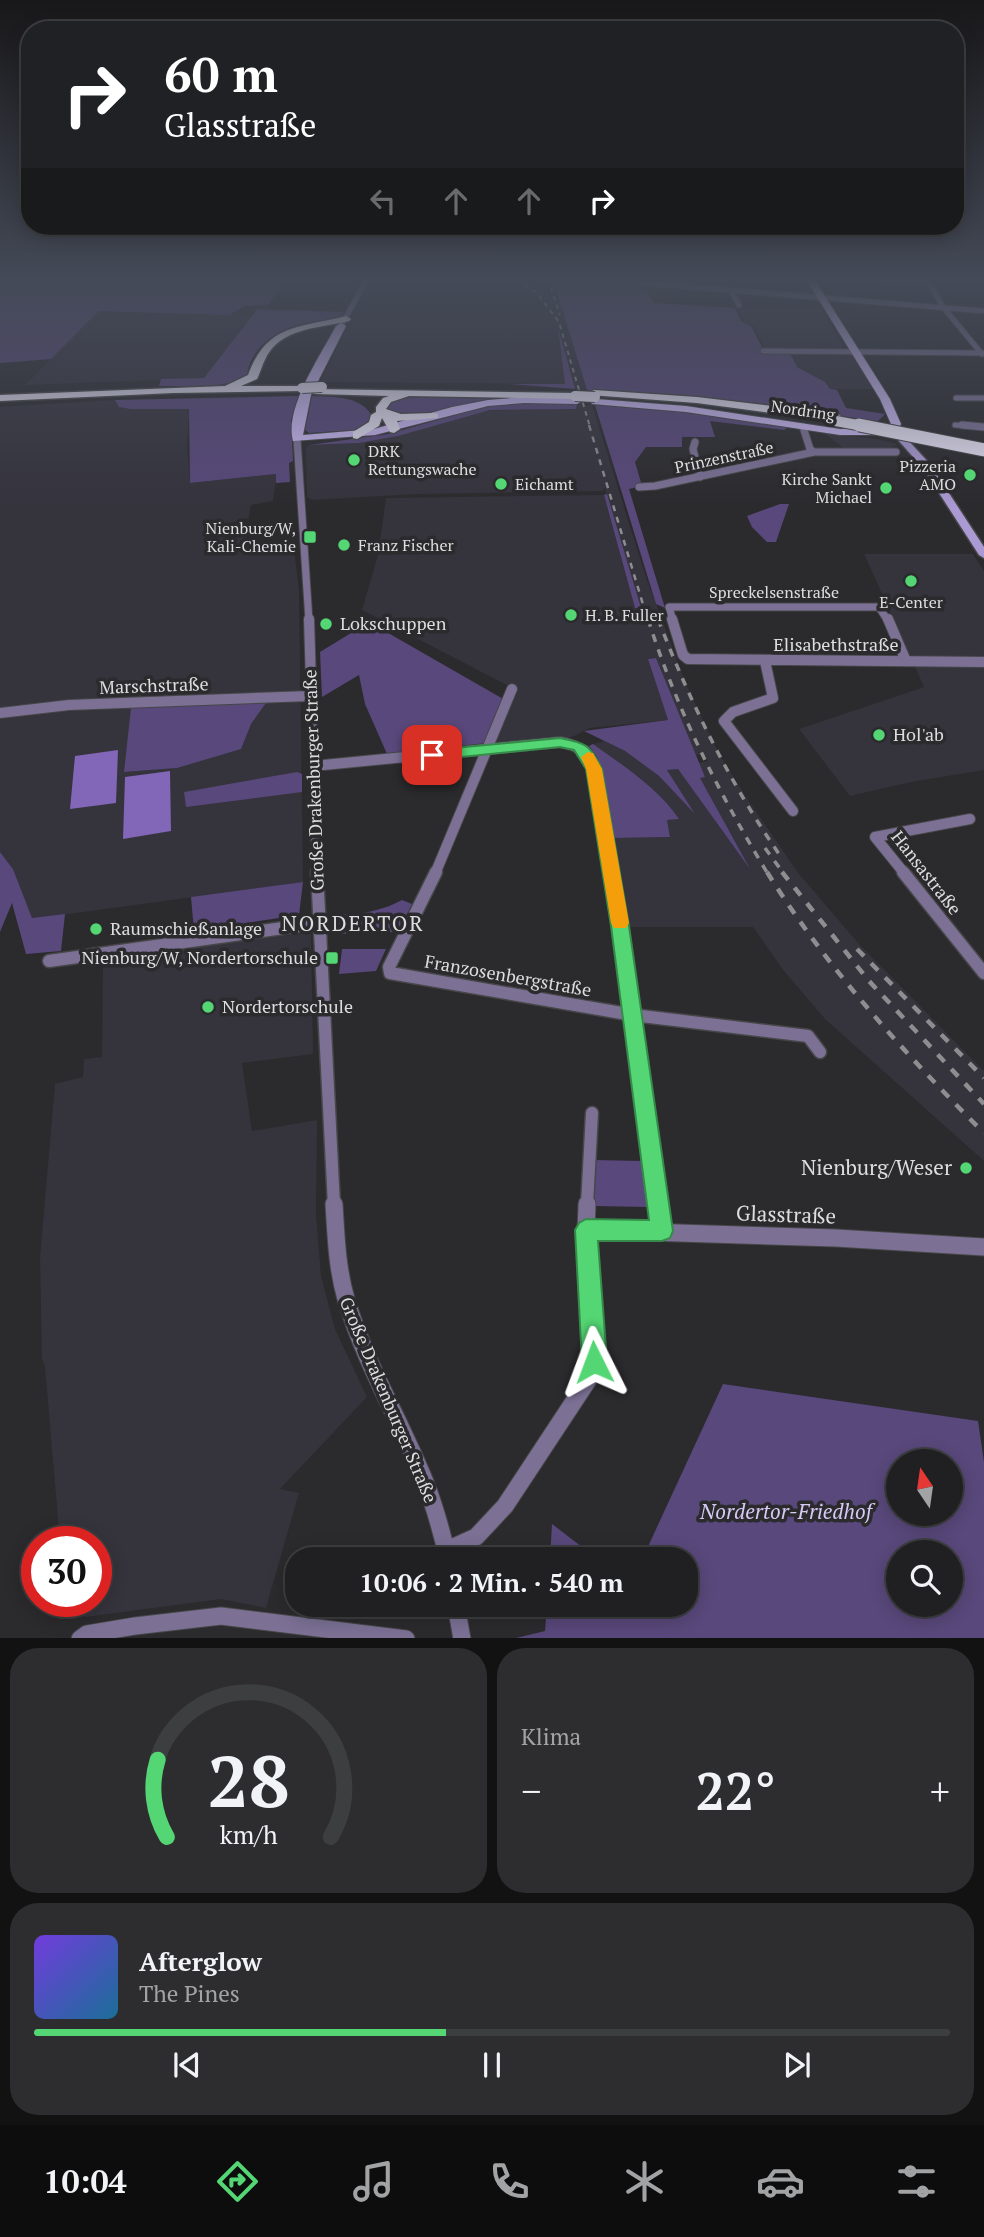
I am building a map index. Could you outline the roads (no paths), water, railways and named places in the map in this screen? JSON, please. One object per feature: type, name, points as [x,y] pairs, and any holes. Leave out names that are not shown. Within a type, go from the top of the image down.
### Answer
[{"type":"highway","points":[[206,390],[247,381],[253,377],[262,355]]},
{"type":"highway","points":[[258,366],[262,376],[268,380],[301,390]]},
{"type":"highway","points":[[0,400],[173,390],[575,396]]},
{"type":"highway","points":[[0,400],[206,390],[301,390]]},
{"type":"highway","points":[[318,391],[575,396],[711,405],[837,420],[984,448]]},
{"type":"highway","points":[[318,391],[359,400],[381,414],[394,429]]},
{"type":"highway","points":[[357,435],[375,424],[381,414],[382,404],[394,397],[455,392]]},
{"type":"highway","points":[[381,414],[401,418],[434,416]]},
{"type":"main road","name":"Große Drakenburger Straße","points":[[297,439],[297,419],[302,402],[326,355]]},
{"type":"main road","points":[[858,355],[892,410],[896,424]]},
{"type":"main road","points":[[297,439],[357,435],[394,429],[464,407],[499,401],[575,396]]},
{"type":"main road","name":"Nordring","points":[[595,397],[840,432],[879,432]]},
{"type":"main road","points":[[984,448],[914,433],[907,427],[896,424],[881,426],[879,432],[902,439],[927,466],[984,555]]},
{"type":"main road","points":[[902,439],[914,433]]},
{"type":"street","points":[[957,398],[984,398]]},
{"type":"street","points":[[956,425],[984,427]]},
{"type":"street","points":[[803,426],[810,449],[814,452]]},
{"type":"street","name":"Große Drakenburger Straße","points":[[297,439],[308,591],[319,923],[333,1202],[342,1291],[352,1321],[425,1482],[445,1547]]},
{"type":"street","points":[[695,442],[693,449],[699,477]]},
{"type":"street","name":"Prinzenstraße","points":[[639,487],[814,452],[896,452]]},
{"type":"street","name":"Spreckelsenstraße","points":[[688,659],[683,655],[669,607],[879,607],[884,611],[906,661]]},
{"type":"street","name":"Elisabethstraße","points":[[688,659],[984,662]]},
{"type":"street","points":[[765,660],[773,698],[733,712],[724,721],[793,811]]},
{"type":"street","points":[[484,750],[512,689]]},
{"type":"street","name":"Marschstraße","points":[[0,713],[69,705],[310,696]]},
{"type":"street","points":[[313,766],[560,742],[579,746],[586,753],[594,769],[662,1231]]},
{"type":"street","name":"Franzosenbergstraße","points":[[484,750],[435,874],[389,967],[390,973],[632,1015],[808,1036],[820,1052]]},
{"type":"street","name":"Hansastraße","points":[[970,819],[875,836],[984,973]]},
{"type":"street","points":[[49,961],[319,923]]},
{"type":"street","points":[[460,1547],[475,1537],[505,1506],[592,1377],[594,1362],[586,1230],[592,1113]]},
{"type":"street","name":"Glasstraße","points":[[586,1230],[662,1231],[984,1247]]},
{"type":"street","points":[[81,1638],[87,1634],[135,1626],[221,1616],[398,1638]]},
{"type":"street","points":[[457,1617],[458,1637]]},
{"type":"railway","points":[[569,355],[590,427]]},
{"type":"railway","points":[[589,425],[648,621]]},
{"type":"railway","points":[[657,616],[659,621]]},
{"type":"railway","points":[[648,619],[672,686],[700,750],[768,874]]},
{"type":"railway","points":[[658,619],[711,740],[743,798],[779,854]]},
{"type":"railway","points":[[765,848],[784,874]]},
{"type":"railway","points":[[767,872],[841,976],[925,1072],[984,1133]]},
{"type":"railway","points":[[782,872],[869,981],[984,1104]]},
{"type":"railway","points":[[857,949],[984,1078]]},
{"type":"place","name":"DRK Rettungswache","points":[[354,460]]},
{"type":"place","name":"Pizzeria AMO","points":[[970,475]]},
{"type":"place","name":"Eichamt","points":[[501,484]]},
{"type":"place","name":"Kirche Sankt Michael","points":[[886,488]]},
{"type":"place","name":"Nienburg/W, Kali-Chemie","points":[[310,537]]},
{"type":"place","name":"Franz Fischer","points":[[344,545]]},
{"type":"place","name":"E-Center","points":[[911,581]]},
{"type":"place","name":"H. B. Fuller","points":[[571,615]]},
{"type":"place","name":"Lokschuppen","points":[[326,624]]},
{"type":"place","name":"Hol'ab","points":[[879,735]]},
{"type":"place","name":"Raumschießanlage","points":[[96,929]]},
{"type":"place","name":"Nienburg/W, Nordertorschule","points":[[332,958]]},
{"type":"place","name":"Nordertorschule","points":[[208,1007]]},
{"type":"place","name":"Nienburg/Weser","points":[[966,1168]]},
{"type":"district","name":"NORDERTOR","points":[[353,924]]},
{"type":"park label","name":"Nordertor-Friedhof","points":[[786,1512]]}]
